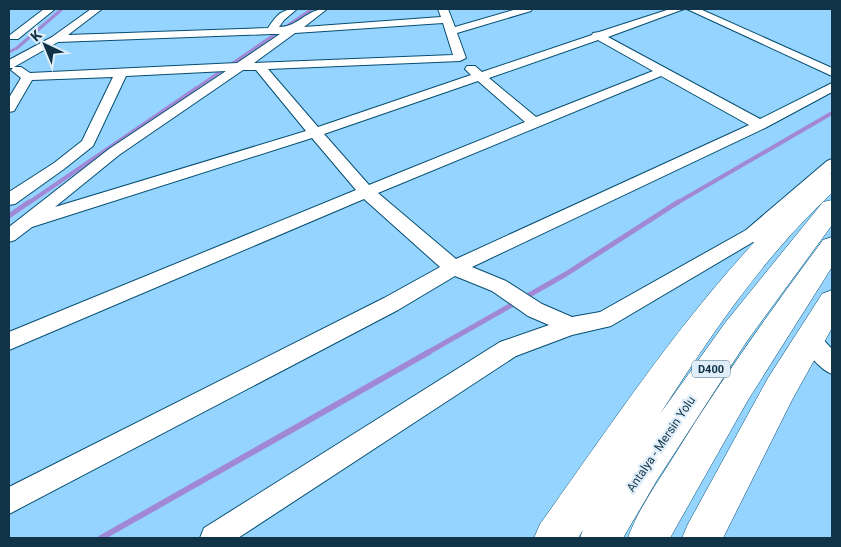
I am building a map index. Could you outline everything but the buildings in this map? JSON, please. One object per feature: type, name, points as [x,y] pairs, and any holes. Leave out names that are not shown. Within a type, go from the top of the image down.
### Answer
[{"type":"highway","points":[[554,538],[760,238],[832,180]]},
{"type":"highway","name":"Antalya - Mersin Yolu","points":[[600,538],[644,467],[736,332],[832,208]]},
{"type":"highway","name":"D400","points":[[648,538],[685,471],[780,320],[832,247]]},
{"type":"highway","points":[[702,538],[780,389],[821,351],[832,302]]},
{"type":"street","points":[[10,37],[50,9]]},
{"type":"street","points":[[9,62],[88,9]]},
{"type":"street","points":[[9,62],[56,39],[97,9]]},
{"type":"street","points":[[272,31],[280,18],[292,9]]},
{"type":"street","points":[[9,236],[114,152],[322,9]]},
{"type":"street","points":[[56,39],[323,29],[447,20],[527,9]]},
{"type":"street","points":[[28,222],[316,132],[597,35],[680,9]]},
{"type":"street","points":[[692,9],[832,72]]},
{"type":"street","points":[[447,20],[460,58],[478,77],[535,123]]},
{"type":"street","points":[[597,35],[760,124]]},
{"type":"street","points":[[9,62],[28,77],[460,58]]},
{"type":"street","points":[[259,66],[366,192],[454,268],[500,286],[535,310],[571,326]]},
{"type":"street","points":[[9,341],[662,71]]},
{"type":"street","points":[[9,200],[59,166],[88,143],[121,73]]},
{"type":"street","points":[[9,108],[28,77]]},
{"type":"street","points":[[9,501],[391,304],[454,268],[760,124],[832,87]]},
{"type":"street","points":[[214,538],[508,349],[571,326],[604,320],[760,238],[832,164]]},
{"type":"waterway","points":[[9,52],[17,48],[62,9]]},
{"type":"waterway","points":[[195,89],[312,9]]},
{"type":"waterway","points":[[27,204],[197,88]]},
{"type":"waterway","points":[[675,204],[832,113]]},
{"type":"waterway","points":[[9,216],[29,202]]},
{"type":"waterway","points":[[524,298],[566,274],[678,202]]},
{"type":"waterway","points":[[427,353],[517,302]]},
{"type":"waterway","points":[[101,538],[429,352]]}]
